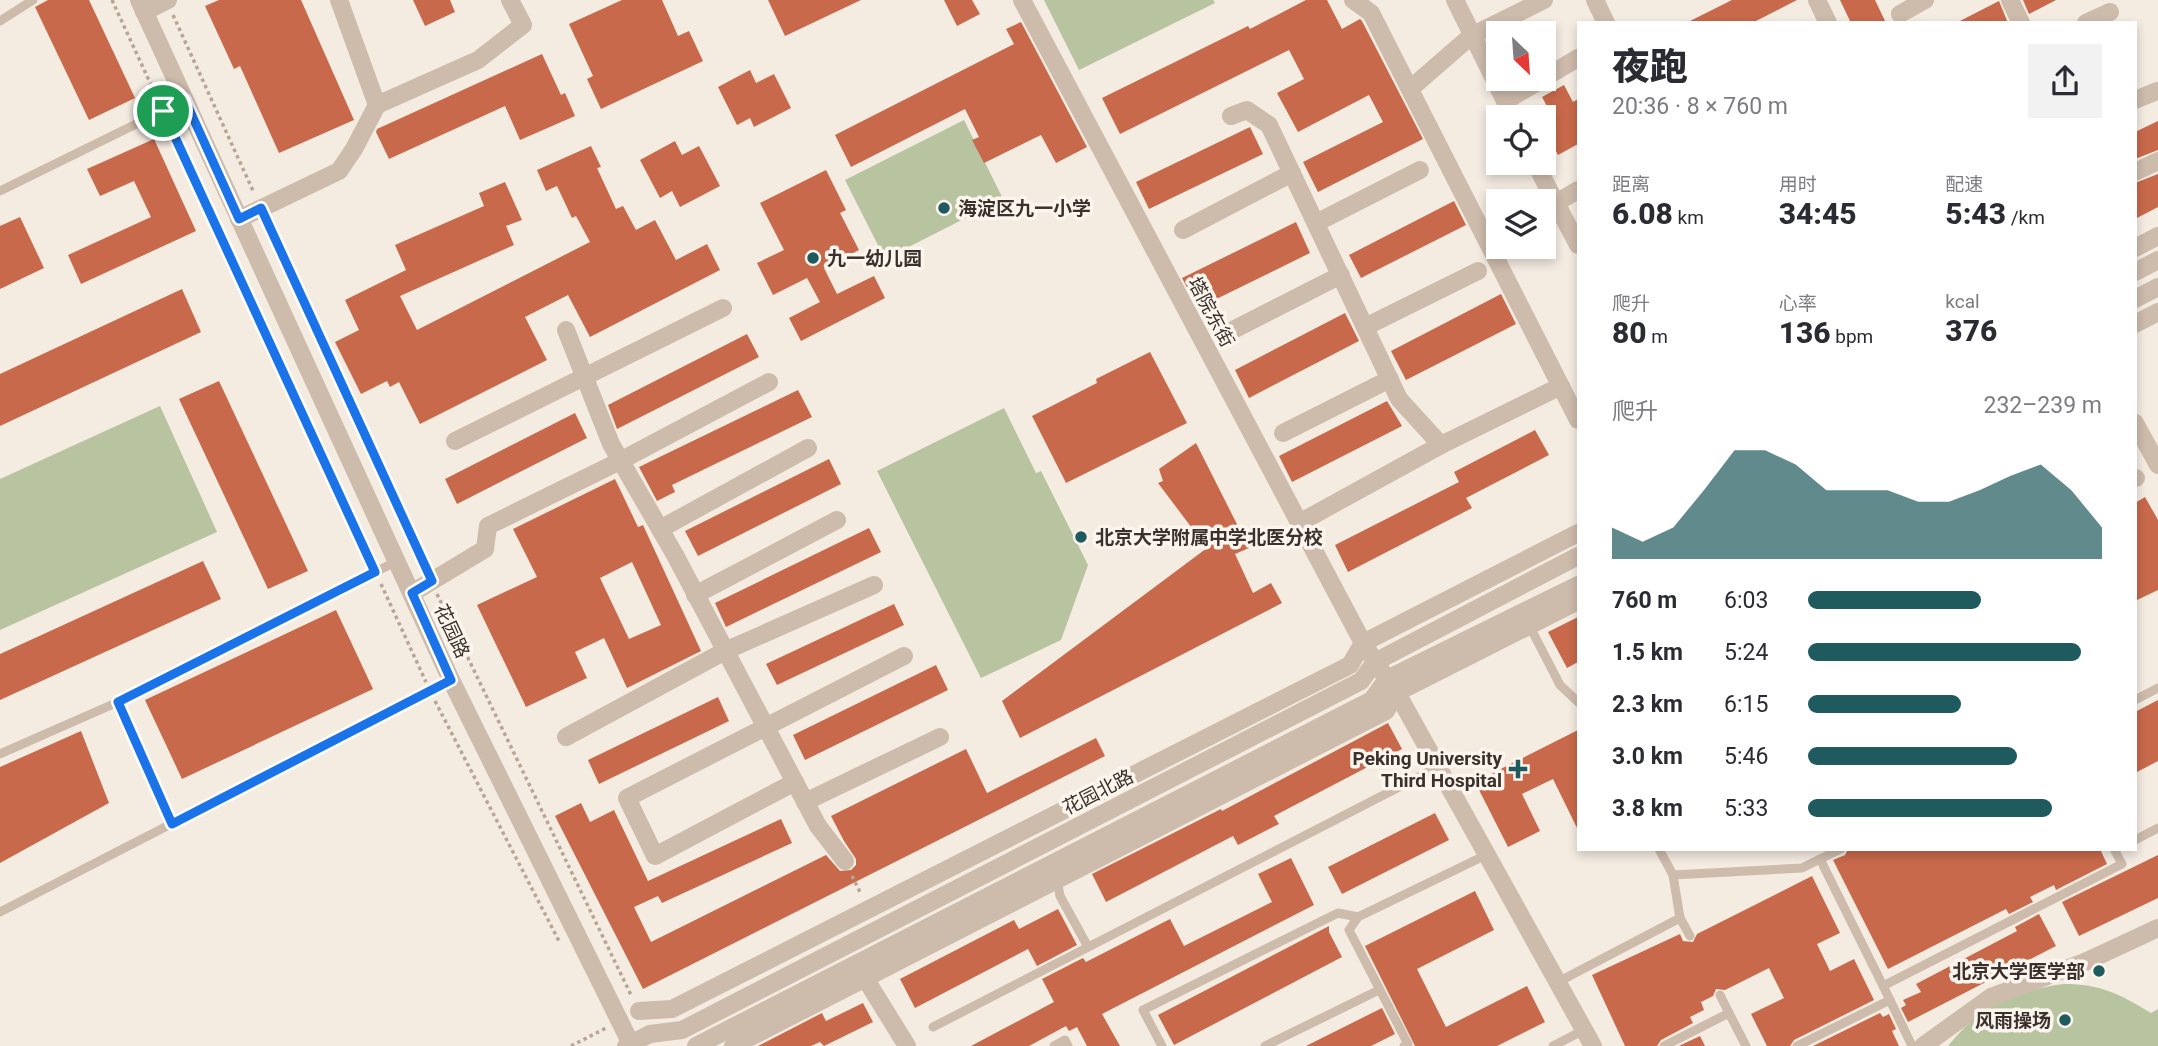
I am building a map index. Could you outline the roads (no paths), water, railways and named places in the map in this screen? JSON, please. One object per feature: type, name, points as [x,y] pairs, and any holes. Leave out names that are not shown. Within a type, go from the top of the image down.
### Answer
[{"type":"street","points":[[142,6],[167,0]]},
{"type":"street","points":[[339,0],[377,105]]},
{"type":"street","points":[[239,219],[339,171],[377,105],[478,60],[523,25],[510,0]]},
{"type":"street","name":"塔院东街","points":[[1022,0],[1363,643],[1438,766],[1589,1038]]},
{"type":"street","points":[[1353,0],[1371,13],[1486,227]]},
{"type":"street","points":[[1455,0],[1507,105]]},
{"type":"street","points":[[1410,89],[1471,36],[1544,0]]},
{"type":"street","points":[[1595,0],[1605,21]]},
{"type":"street","points":[[1817,0],[1827,21]]},
{"type":"street","points":[[1900,14],[1925,0]]},
{"type":"street","points":[[2010,0],[2020,21]]},
{"type":"street","name":"花园路","points":[[142,6],[451,680],[630,1045]]},
{"type":"street","points":[[2090,21],[2110,12]]},
{"type":"street","points":[[1556,71],[1577,59]]},
{"type":"street","points":[[1505,100],[1521,91]]},
{"type":"street","points":[[2137,99],[2157,91]]},
{"type":"street","points":[[1231,116],[1247,110],[1269,125],[1399,398],[1441,445]]},
{"type":"street","points":[[2137,171],[2158,161]]},
{"type":"street","points":[[1316,223],[1420,170]]},
{"type":"street","points":[[1183,230],[1292,173]]},
{"type":"street","points":[[1556,202],[1577,191]]},
{"type":"street","points":[[1556,215],[1577,244]]},
{"type":"street","points":[[2141,260],[2158,236]]},
{"type":"street","points":[[1502,259],[1577,418]]},
{"type":"street","points":[[1365,327],[1478,271]]},
{"type":"street","points":[[1231,331],[1340,275]]},
{"type":"street","points":[[2137,298],[2158,287]]},
{"type":"street","points":[[456,441],[723,308]]},
{"type":"street","points":[[2137,323],[2158,312]]},
{"type":"street","points":[[566,330],[611,444],[660,529],[818,826],[845,861]]},
{"type":"street","points":[[1283,433],[1390,379]]},
{"type":"street","points":[[412,593],[485,549],[488,526],[621,461],[769,382]]},
{"type":"street","points":[[1299,523],[1441,445],[1561,386]]},
{"type":"street","points":[[2137,427],[2158,465]]},
{"type":"street","points":[[660,529],[808,448]]},
{"type":"street","points":[[695,594],[837,520]]},
{"type":"street","points":[[639,1011],[672,1009],[1350,665],[1363,643],[1577,534]]},
{"type":"street","name":"花园北路","points":[[630,1045],[650,1034],[682,1030],[1361,681],[1375,662],[1577,557]]},
{"type":"street","points":[[566,737],[725,651],[874,585]]},
{"type":"street","points":[[1526,620],[1577,586]]},
{"type":"street","points":[[696,1046],[864,970],[1053,873],[1372,700],[1391,686],[1526,620],[1577,601]]},
{"type":"street","points":[[795,782],[655,856],[627,798],[904,656]]},
{"type":"street","points":[[805,802],[940,737]]},
{"type":"street","points":[[1923,1046],[1990,997],[2085,962],[2158,928]]},
{"type":"street","points":[[733,1046],[864,970]]},
{"type":"street","points":[[864,970],[907,1046]]},
{"type":"lane","points":[[0,21],[33,0]]},
{"type":"lane","points":[[0,191],[185,100]]},
{"type":"lane","points":[[0,754],[118,702],[397,561]]},
{"type":"lane","points":[[1526,620],[1560,685],[1577,701]]},
{"type":"lane","points":[[0,912],[451,680]]},
{"type":"lane","points":[[2137,699],[2158,688]]},
{"type":"lane","points":[[118,702],[172,824]]},
{"type":"lane","points":[[933,1027],[1438,766]]},
{"type":"lane","points":[[2137,840],[2158,828]]},
{"type":"lane","points":[[1660,851],[1673,875],[1680,918],[1690,936]]},
{"type":"lane","points":[[1673,875],[1802,868],[1837,851]]},
{"type":"lane","points":[[1883,985],[2122,864],[2116,851]]},
{"type":"lane","points":[[1404,1046],[1408,1044],[1349,930],[1357,917],[1486,855]]},
{"type":"lane","points":[[1820,859],[1912,1046]]},
{"type":"lane","points":[[1053,873],[1060,896],[1088,947]]},
{"type":"lane","points":[[1161,1046],[1143,1010],[1338,913],[1357,917]]},
{"type":"lane","points":[[1558,982],[1680,918]]},
{"type":"lane","points":[[1265,1046],[1379,990]]},
{"type":"lane","points":[[1720,995],[1746,1046]]},
{"type":"lane","points":[[1797,1046],[1890,1000]]},
{"type":"lane","points":[[1664,1046],[1729,1013]]},
{"type":"lane","points":[[1553,1046],[1589,1038]]},
{"type":"lane","points":[[1054,1046],[1065,1040],[1068,1046]]},
{"type":"place","name":"海淀区九一小学","points":[[944,208]]},
{"type":"place","name":"九一幼儿园","points":[[813,258]]},
{"type":"place","name":"北京大学附属中学北医分校","points":[[1081,537]]},
{"type":"place","name":"Peking University Third Hospital","points":[[1518,769]]},
{"type":"place","name":"北京大学医学部","points":[[2099,971]]},
{"type":"place","name":"风雨操场","points":[[2065,1020]]}]
